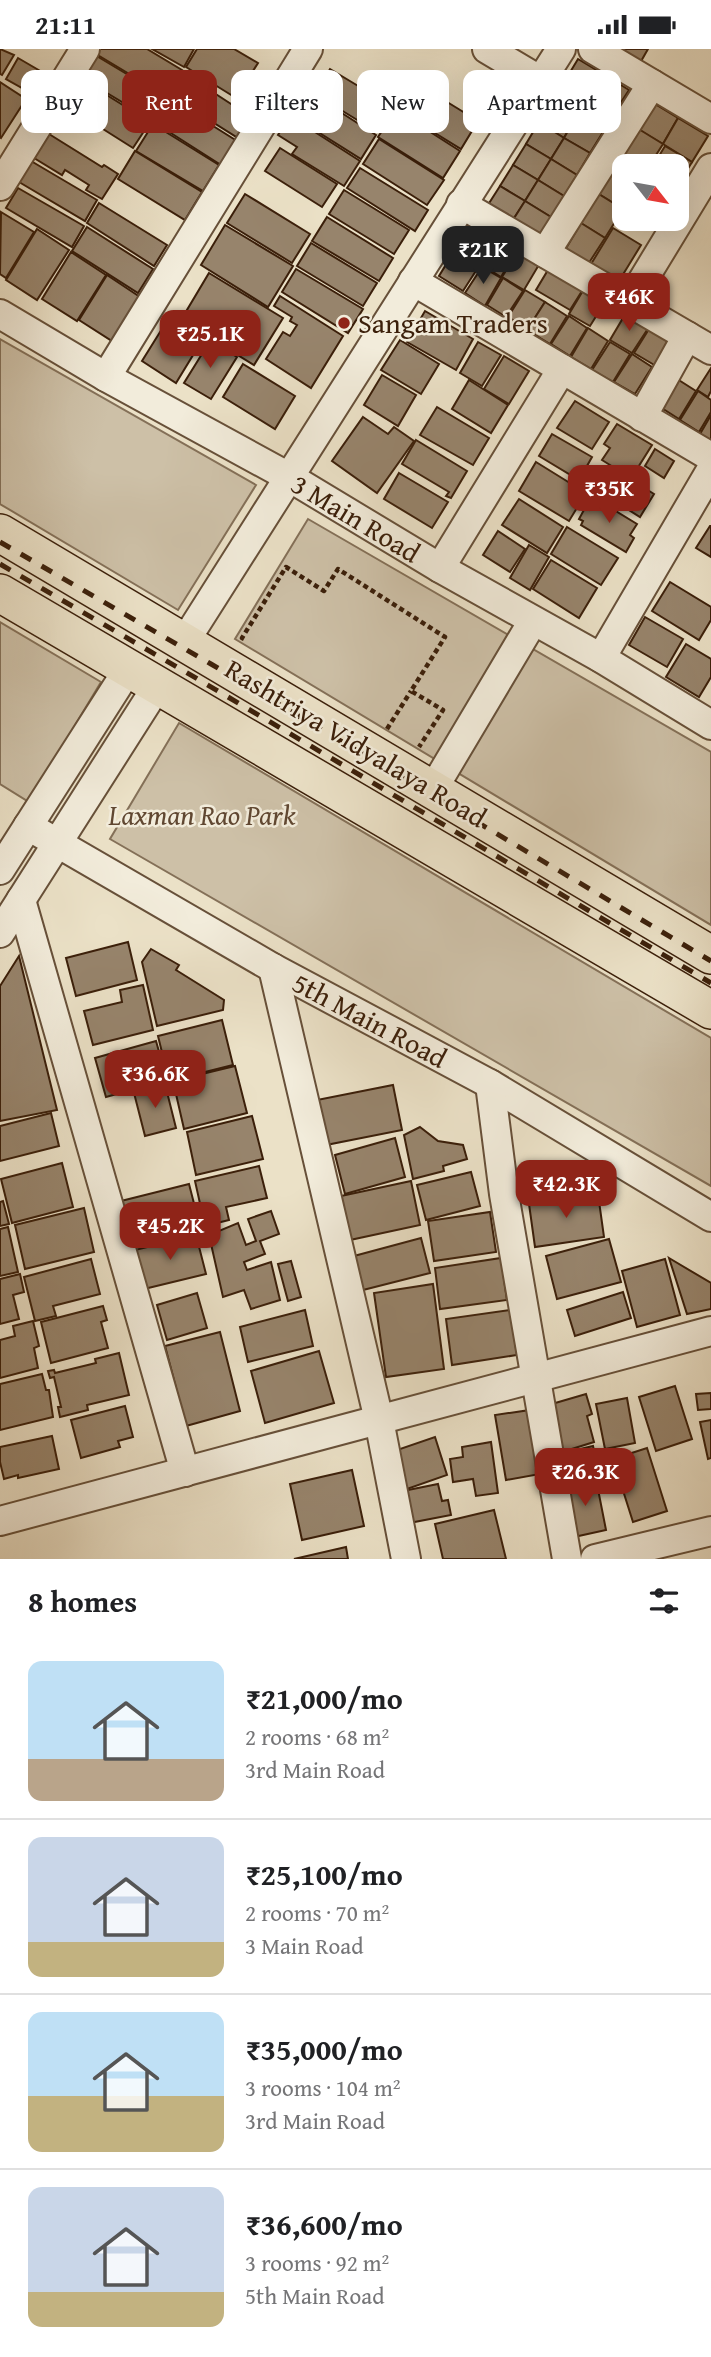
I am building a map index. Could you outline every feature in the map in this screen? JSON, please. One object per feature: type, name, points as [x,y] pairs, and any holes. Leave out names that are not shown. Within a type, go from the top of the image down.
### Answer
[{"type":"main road","name":"Rashtriya Vidyalaya Road","points":[[0,533],[711,954]]},
{"type":"main road","name":"Rashtriya Vidyalaya Road","points":[[0,593],[711,1010]]},
{"type":"street","points":[[0,186],[85,49]]},
{"type":"street","points":[[106,377],[308,49]]},
{"type":"street","points":[[487,49],[522,70]]},
{"type":"street","points":[[548,70],[561,49]]},
{"type":"street","points":[[593,49],[711,119]]},
{"type":"street","points":[[545,253],[652,84]]},
{"type":"street","points":[[185,641],[507,133]]},
{"type":"street","points":[[629,303],[711,168]]},
{"type":"street","points":[[461,204],[699,343],[642,417]]},
{"type":"street","points":[[413,281],[711,457]]},
{"type":"street","name":"3 Main Road","points":[[0,314],[106,377],[289,477],[711,725]]},
{"type":"street","points":[[440,568],[562,369]]},
{"type":"street","points":[[601,659],[711,470]]},
{"type":"street","points":[[418,780],[533,621]]},
{"type":"street","points":[[0,870],[28,826],[144,677]]},
{"type":"street","points":[[0,933],[59,844],[144,677]]},
{"type":"street","name":"5th Main Road","points":[[28,826],[273,968],[490,1084],[711,1217]]},
{"type":"street","points":[[21,900],[185,1472]]},
{"type":"street","points":[[273,968],[379,1420],[406,1559]]},
{"type":"street","points":[[490,1084],[504,1194],[567,1559]]},
{"type":"street","points":[[0,1521],[711,1331]]},
{"type":"street","points":[[595,1559],[711,1531]]},
{"type":"path","points":[[253,645],[242,638],[286,567],[324,591],[338,569],[445,636],[387,729],[376,722]]},
{"type":"path","points":[[411,691],[443,710],[418,780]]},
{"type":"green space","points":[[0,339],[256,485],[178,610],[0,504]]},
{"type":"green space","points":[[308,519],[711,752],[711,925],[235,639]]},
{"type":"green space","name":"Laxman Rao Park","points":[[0,622],[101,682],[29,802],[0,784]]},
{"type":"green space","name":"Laxman Rao Park","points":[[179,723],[711,1038],[711,1186],[110,839]]},
{"type":"building","points":[[0,49],[14,55],[2,75],[0,74]]},
{"type":"building","points":[[99,49],[147,49],[182,70],[123,70],[96,54]]},
{"type":"building","points":[[152,49],[194,49],[184,67]]},
{"type":"building","points":[[197,49],[234,49],[258,63],[254,70],[231,70],[231,95],[217,86],[217,70],[191,70],[186,67]]},
{"type":"building","points":[[601,49],[648,49],[636,70]]},
{"type":"building","points":[[95,55],[122,71],[122,102],[108,94],[108,70],[87,70]]},
{"type":"building","points":[[18,58],[39,70],[21,70],[21,87],[6,79]]},
{"type":"building","points":[[578,59],[596,70],[571,70]]},
{"type":"building","points":[[343,77],[357,85],[357,120],[343,111]]},
{"type":"building","points":[[0,82],[21,96],[21,107],[0,137]]},
{"type":"building","points":[[621,85],[629,90],[621,102]]},
{"type":"building","points":[[217,95],[231,104],[231,133],[241,133],[238,138],[217,125]]},
{"type":"building","points":[[108,96],[122,105],[122,133],[143,133],[133,148],[108,132]]},
{"type":"building","points":[[449,103],[463,112],[463,133],[471,133],[461,149],[435,133],[449,133]]},
{"type":"building","points":[[655,104],[678,118],[663,144],[639,130]]},
{"type":"building","points":[[343,114],[357,123],[357,133],[376,135],[361,159],[320,133],[343,133]]},
{"type":"building","points":[[678,118],[708,136],[692,162],[690,154],[679,154],[663,144]]},
{"type":"building","points":[[217,128],[237,141],[221,165],[171,133],[217,133]]},
{"type":"building","points":[[637,128],[663,144],[657,154],[622,153]]},
{"type":"building","points":[[147,133],[167,133],[219,165],[203,191],[136,151]]},
{"type":"building","points":[[316,133],[360,161],[344,186],[292,154],[297,147],[278,135]]},
{"type":"building","points":[[381,133],[432,133],[460,151],[443,178],[378,137]]},
{"type":"building","points":[[532,133],[556,133],[564,138],[551,159],[526,144]]},
{"type":"building","points":[[567,133],[602,133],[590,153],[564,138]]},
{"type":"building","points":[[49,134],[118,174],[102,199],[86,190],[89,185],[65,170],[62,175],[34,158]]},
{"type":"building","points":[[564,138],[590,153],[577,175],[551,159]]},
{"type":"building","points":[[379,139],[444,180],[427,205],[363,164]]},
{"type":"building","points":[[526,144],[551,159],[538,180],[513,165]]},
{"type":"building","points":[[665,146],[678,154],[660,154]]},
{"type":"building","points":[[280,148],[337,184],[322,207],[265,171]]},
{"type":"building","points":[[135,151],[202,192],[185,220],[118,179]]},
{"type":"building","points":[[551,159],[577,175],[564,196],[538,180]]},
{"type":"building","points":[[31,161],[97,200],[85,221],[19,182]]},
{"type":"building","points":[[513,165],[538,180],[525,201],[500,186]]},
{"type":"building","points":[[360,168],[428,210],[415,231],[347,188]]},
{"type":"building","points":[[611,174],[612,174],[612,202],[599,194]]},
{"type":"building","points":[[538,180],[564,196],[551,217],[525,201]]},
{"type":"building","points":[[500,186],[525,201],[511,223],[486,208]]},
{"type":"building","points":[[18,188],[84,226],[72,247],[6,208]]},
{"type":"building","points":[[344,190],[409,230],[394,254],[329,214]]},
{"type":"building","points":[[597,193],[612,202],[612,227],[605,238],[579,222]]},
{"type":"building","points":[[245,194],[310,234],[292,263],[227,223]]},
{"type":"building","points":[[525,201],[551,217],[538,240],[511,223]]},
{"type":"building","points":[[99,203],[167,245],[154,266],[87,223]]},
{"type":"building","points":[[1,212],[34,232],[6,278],[0,274]]},
{"type":"building","points":[[327,217],[393,258],[379,281],[312,241]]},
{"type":"building","points":[[581,223],[605,238],[585,269],[562,255]]},
{"type":"building","points":[[472,224],[496,239],[480,265],[456,249]]},
{"type":"building","points":[[225,225],[293,266],[268,307],[201,265]]},
{"type":"building","points":[[87,227],[153,269],[138,293],[72,251]]},
{"type":"building","points":[[37,229],[69,250],[37,300],[6,280]]},
{"type":"building","points":[[612,230],[641,245],[616,286],[588,269]]},
{"type":"building","points":[[498,238],[517,250],[501,277],[482,265]]},
{"type":"building","points":[[311,243],[377,283],[363,306],[297,266]]},
{"type":"building","points":[[455,250],[479,266],[463,291],[439,276]]},
{"type":"building","points":[[518,251],[540,263],[524,290],[502,277]]},
{"type":"building","points":[[71,252],[106,275],[77,321],[42,299]]},
{"type":"building","points":[[482,267],[501,278],[485,306],[465,293]]},
{"type":"building","points":[[296,269],[363,309],[348,333],[282,292]]},
{"type":"building","points":[[548,270],[582,291],[570,310],[536,290]]},
{"type":"building","points":[[209,273],[283,318],[254,365],[181,320]]},
{"type":"building","points":[[107,275],[140,297],[112,341],[79,320]]},
{"type":"building","points":[[503,278],[523,291],[506,317],[487,305]]},
{"type":"building","points":[[584,289],[605,302],[590,326],[569,314]]},
{"type":"building","points":[[525,290],[545,302],[528,329],[508,317]]},
{"type":"building","points":[[280,296],[343,336],[311,388],[266,359],[283,332],[290,336],[297,325],[290,321],[292,317],[274,306]]},
{"type":"building","points":[[545,302],[567,316],[550,344],[527,330]]},
{"type":"building","points":[[425,311],[473,339],[456,370],[407,342]]},
{"type":"building","points":[[626,313],[649,327],[632,353],[610,340]]},
{"type":"building","points":[[170,316],[204,337],[176,383],[142,361]]},
{"type":"building","points":[[569,316],[587,328],[570,356],[551,344]]},
{"type":"building","points":[[588,328],[608,341],[591,369],[571,357]]},
{"type":"building","points":[[649,329],[671,342],[656,366],[634,353]]},
{"type":"building","points":[[400,340],[439,364],[421,394],[381,370]]},
{"type":"building","points":[[210,341],[237,357],[211,399],[184,383]]},
{"type":"building","points":[[478,342],[501,355],[482,386],[460,373]]},
{"type":"building","points":[[610,342],[630,354],[613,382],[592,370]]},
{"type":"building","points":[[632,354],[652,367],[635,394],[614,382]]},
{"type":"building","points":[[504,356],[529,371],[509,404],[484,389]]},
{"type":"building","points":[[243,364],[295,396],[275,429],[223,397]]},
{"type":"building","points":[[711,368],[711,391],[708,397],[697,390]]},
{"type":"building","points":[[382,375],[416,395],[398,426],[364,405]]},
{"type":"building","points":[[674,377],[696,391],[679,419],[657,405]]},
{"type":"building","points":[[469,380],[508,405],[491,433],[452,409]]},
{"type":"building","points":[[698,391],[711,400],[711,412],[699,432],[680,420]]},
{"type":"building","points":[[575,401],[609,422],[592,449],[557,428]]},
{"type":"building","points":[[437,407],[489,438],[473,465],[420,435]]},
{"type":"building","points":[[711,415],[711,441],[700,434]]},
{"type":"building","points":[[363,417],[388,434],[394,427],[414,441],[377,493],[332,461]]},
{"type":"building","points":[[617,424],[652,445],[637,469],[640,471],[634,480],[602,460],[610,448],[604,444]]},
{"type":"building","points":[[552,434],[592,457],[579,480],[539,456]]},
{"type":"building","points":[[416,440],[467,471],[451,498],[446,496],[449,492],[402,464]]},
{"type":"building","points":[[655,449],[674,461],[664,478],[645,466]]},
{"type":"building","points":[[536,462],[586,493],[569,521],[519,491]]},
{"type":"building","points":[[611,467],[654,494],[640,517],[597,490]]},
{"type":"building","points":[[399,473],[448,502],[432,528],[384,499]]},
{"type":"building","points":[[519,499],[563,527],[547,553],[502,525]]},
{"type":"building","points":[[596,499],[637,524],[630,535],[634,538],[626,552],[581,525],[583,521],[579,519],[585,508],[589,510]]},
{"type":"building","points":[[711,526],[711,557],[696,548]]},
{"type":"building","points":[[567,527],[618,558],[601,585],[551,554]]},
{"type":"building","points":[[498,531],[525,549],[510,572],[483,555]]},
{"type":"building","points":[[529,545],[549,557],[530,590],[510,578]]},
{"type":"building","points":[[551,560],[597,588],[579,618],[533,589]]},
{"type":"building","points":[[670,582],[711,607],[711,620],[699,640],[652,611]]},
{"type":"building","points":[[645,617],[683,639],[667,667],[629,645]]},
{"type":"building","points":[[686,644],[711,659],[711,677],[699,697],[666,677]]},
{"type":"building","points":[[128,942],[137,980],[76,996],[66,958]]},
{"type":"building","points":[[151,949],[179,965],[176,970],[224,1000],[223,1010],[157,1026],[142,962]]},
{"type":"building","points":[[19,956],[57,1110],[0,1121],[0,986]]},
{"type":"building","points":[[143,985],[153,1030],[93,1045],[84,1011],[122,1002],[120,990]]},
{"type":"building","points":[[222,1020],[233,1065],[169,1081],[158,1036]]},
{"type":"building","points":[[156,1041],[167,1080],[106,1097],[95,1058]]},
{"type":"building","points":[[235,1066],[247,1113],[184,1129],[173,1081]]},
{"type":"building","points":[[165,1084],[176,1128],[145,1136],[134,1093]]},
{"type":"building","points":[[393,1085],[402,1130],[326,1145],[317,1100]]},
{"type":"building","points":[[51,1113],[59,1146],[0,1161],[0,1126]]},
{"type":"building","points":[[252,1116],[263,1159],[196,1175],[187,1132]]},
{"type":"building","points":[[420,1127],[438,1141],[463,1145],[467,1159],[443,1166],[444,1171],[413,1179],[404,1135]]},
{"type":"building","points":[[395,1138],[405,1177],[345,1194],[335,1155]]},
{"type":"building","points":[[62,1163],[73,1207],[12,1223],[1,1179]]},
{"type":"building","points":[[259,1166],[267,1198],[226,1207],[229,1220],[205,1226],[195,1181]]},
{"type":"building","points":[[471,1172],[480,1206],[426,1220],[417,1185]]},
{"type":"building","points":[[411,1181],[420,1225],[350,1240],[341,1196]]},
{"type":"building","points":[[189,1184],[199,1223],[131,1241],[121,1201]]},
{"type":"building","points":[[598,1194],[604,1237],[535,1247],[529,1204]]},
{"type":"building","points":[[3,1201],[9,1224],[0,1226],[0,1202]]},
{"type":"building","points":[[84,1208],[94,1252],[25,1269],[15,1225]]},
{"type":"building","points":[[271,1211],[279,1234],[260,1241],[265,1254],[244,1262],[247,1270],[271,1262],[280,1300],[251,1309],[244,1290],[223,1297],[209,1235],[238,1223],[246,1245],[256,1241],[248,1219]]},
{"type":"building","points":[[490,1212],[496,1252],[434,1261],[428,1221]]},
{"type":"building","points":[[8,1227],[18,1272],[0,1276],[0,1229]]},
{"type":"building","points":[[196,1235],[206,1274],[144,1289],[135,1250]]},
{"type":"building","points":[[421,1238],[430,1273],[363,1290],[354,1256]]},
{"type":"building","points":[[609,1239],[621,1282],[557,1299],[546,1256]]},
{"type":"building","points":[[501,1258],[507,1300],[440,1309],[435,1268]]},
{"type":"building","points":[[669,1258],[711,1283],[711,1309],[687,1314]]},
{"type":"building","points":[[91,1259],[100,1294],[53,1306],[56,1316],[35,1321],[24,1277]]},
{"type":"building","points":[[665,1259],[680,1315],[637,1327],[622,1271]]},
{"type":"building","points":[[291,1261],[301,1297],[288,1301],[278,1264]]},
{"type":"building","points":[[20,1274],[24,1292],[13,1295],[19,1319],[0,1324],[0,1279]]},
{"type":"building","points":[[433,1284],[444,1369],[386,1377],[374,1293]]},
{"type":"building","points":[[623,1292],[631,1318],[575,1336],[567,1310]]},
{"type":"building","points":[[197,1293],[207,1328],[167,1340],[157,1305]]},
{"type":"building","points":[[103,1306],[107,1320],[101,1322],[108,1348],[51,1363],[41,1322]]},
{"type":"building","points":[[305,1310],[313,1346],[248,1362],[240,1327]]},
{"type":"building","points":[[510,1310],[517,1355],[452,1365],[446,1319]]},
{"type":"building","points":[[33,1321],[39,1346],[34,1348],[38,1368],[0,1378],[0,1340],[15,1336],[13,1326]]},
{"type":"building","points":[[220,1332],[240,1411],[186,1426],[165,1346]]},
{"type":"building","points":[[319,1351],[334,1403],[265,1423],[251,1371]]},
{"type":"building","points":[[119,1353],[129,1395],[87,1405],[88,1410],[60,1417],[58,1407],[61,1407],[54,1377],[50,1378],[48,1371],[54,1370],[55,1373],[96,1363],[95,1359]]},
{"type":"building","points":[[42,1374],[46,1390],[49,1390],[53,1417],[0,1430],[0,1384]]},
{"type":"building","points":[[675,1386],[692,1439],[656,1451],[639,1397]]},
{"type":"building","points":[[711,1393],[711,1409],[698,1410],[696,1394]]},
{"type":"building","points":[[586,1394],[592,1414],[587,1416],[594,1442],[559,1453],[545,1406]]},
{"type":"building","points":[[627,1398],[635,1443],[605,1449],[596,1404]]},
{"type":"building","points":[[125,1406],[133,1437],[118,1441],[120,1447],[81,1458],[71,1420]]},
{"type":"building","points":[[530,1410],[540,1474],[506,1480],[495,1415]]},
{"type":"building","points":[[711,1420],[711,1458],[708,1459],[700,1422]]},
{"type":"building","points":[[52,1436],[59,1469],[4,1479],[0,1447]]},
{"type":"building","points":[[435,1437],[447,1475],[407,1489],[394,1451]]},
{"type":"building","points":[[491,1442],[498,1493],[476,1496],[473,1479],[453,1482],[450,1459],[463,1457],[462,1447]]},
{"type":"building","points":[[593,1446],[598,1469],[568,1476],[563,1453]]},
{"type":"building","points":[[647,1448],[667,1511],[633,1522],[613,1459]]},
{"type":"building","points":[[352,1470],[364,1526],[302,1540],[290,1484]]},
{"type":"building","points":[[596,1479],[606,1530],[574,1537],[564,1486]]},
{"type":"building","points":[[438,1484],[442,1501],[448,1500],[451,1515],[404,1524],[398,1492]]},
{"type":"building","points":[[494,1510],[506,1559],[443,1559],[435,1524]]},
{"type":"building","points":[[346,1547],[348,1559],[294,1559]]},
{"type":"railway","points":[[0,542],[711,961]]},
{"type":"railway","points":[[0,564],[711,983]]},
{"type":"place","name":"Sangam Traders","points":[[344,323]]}]
